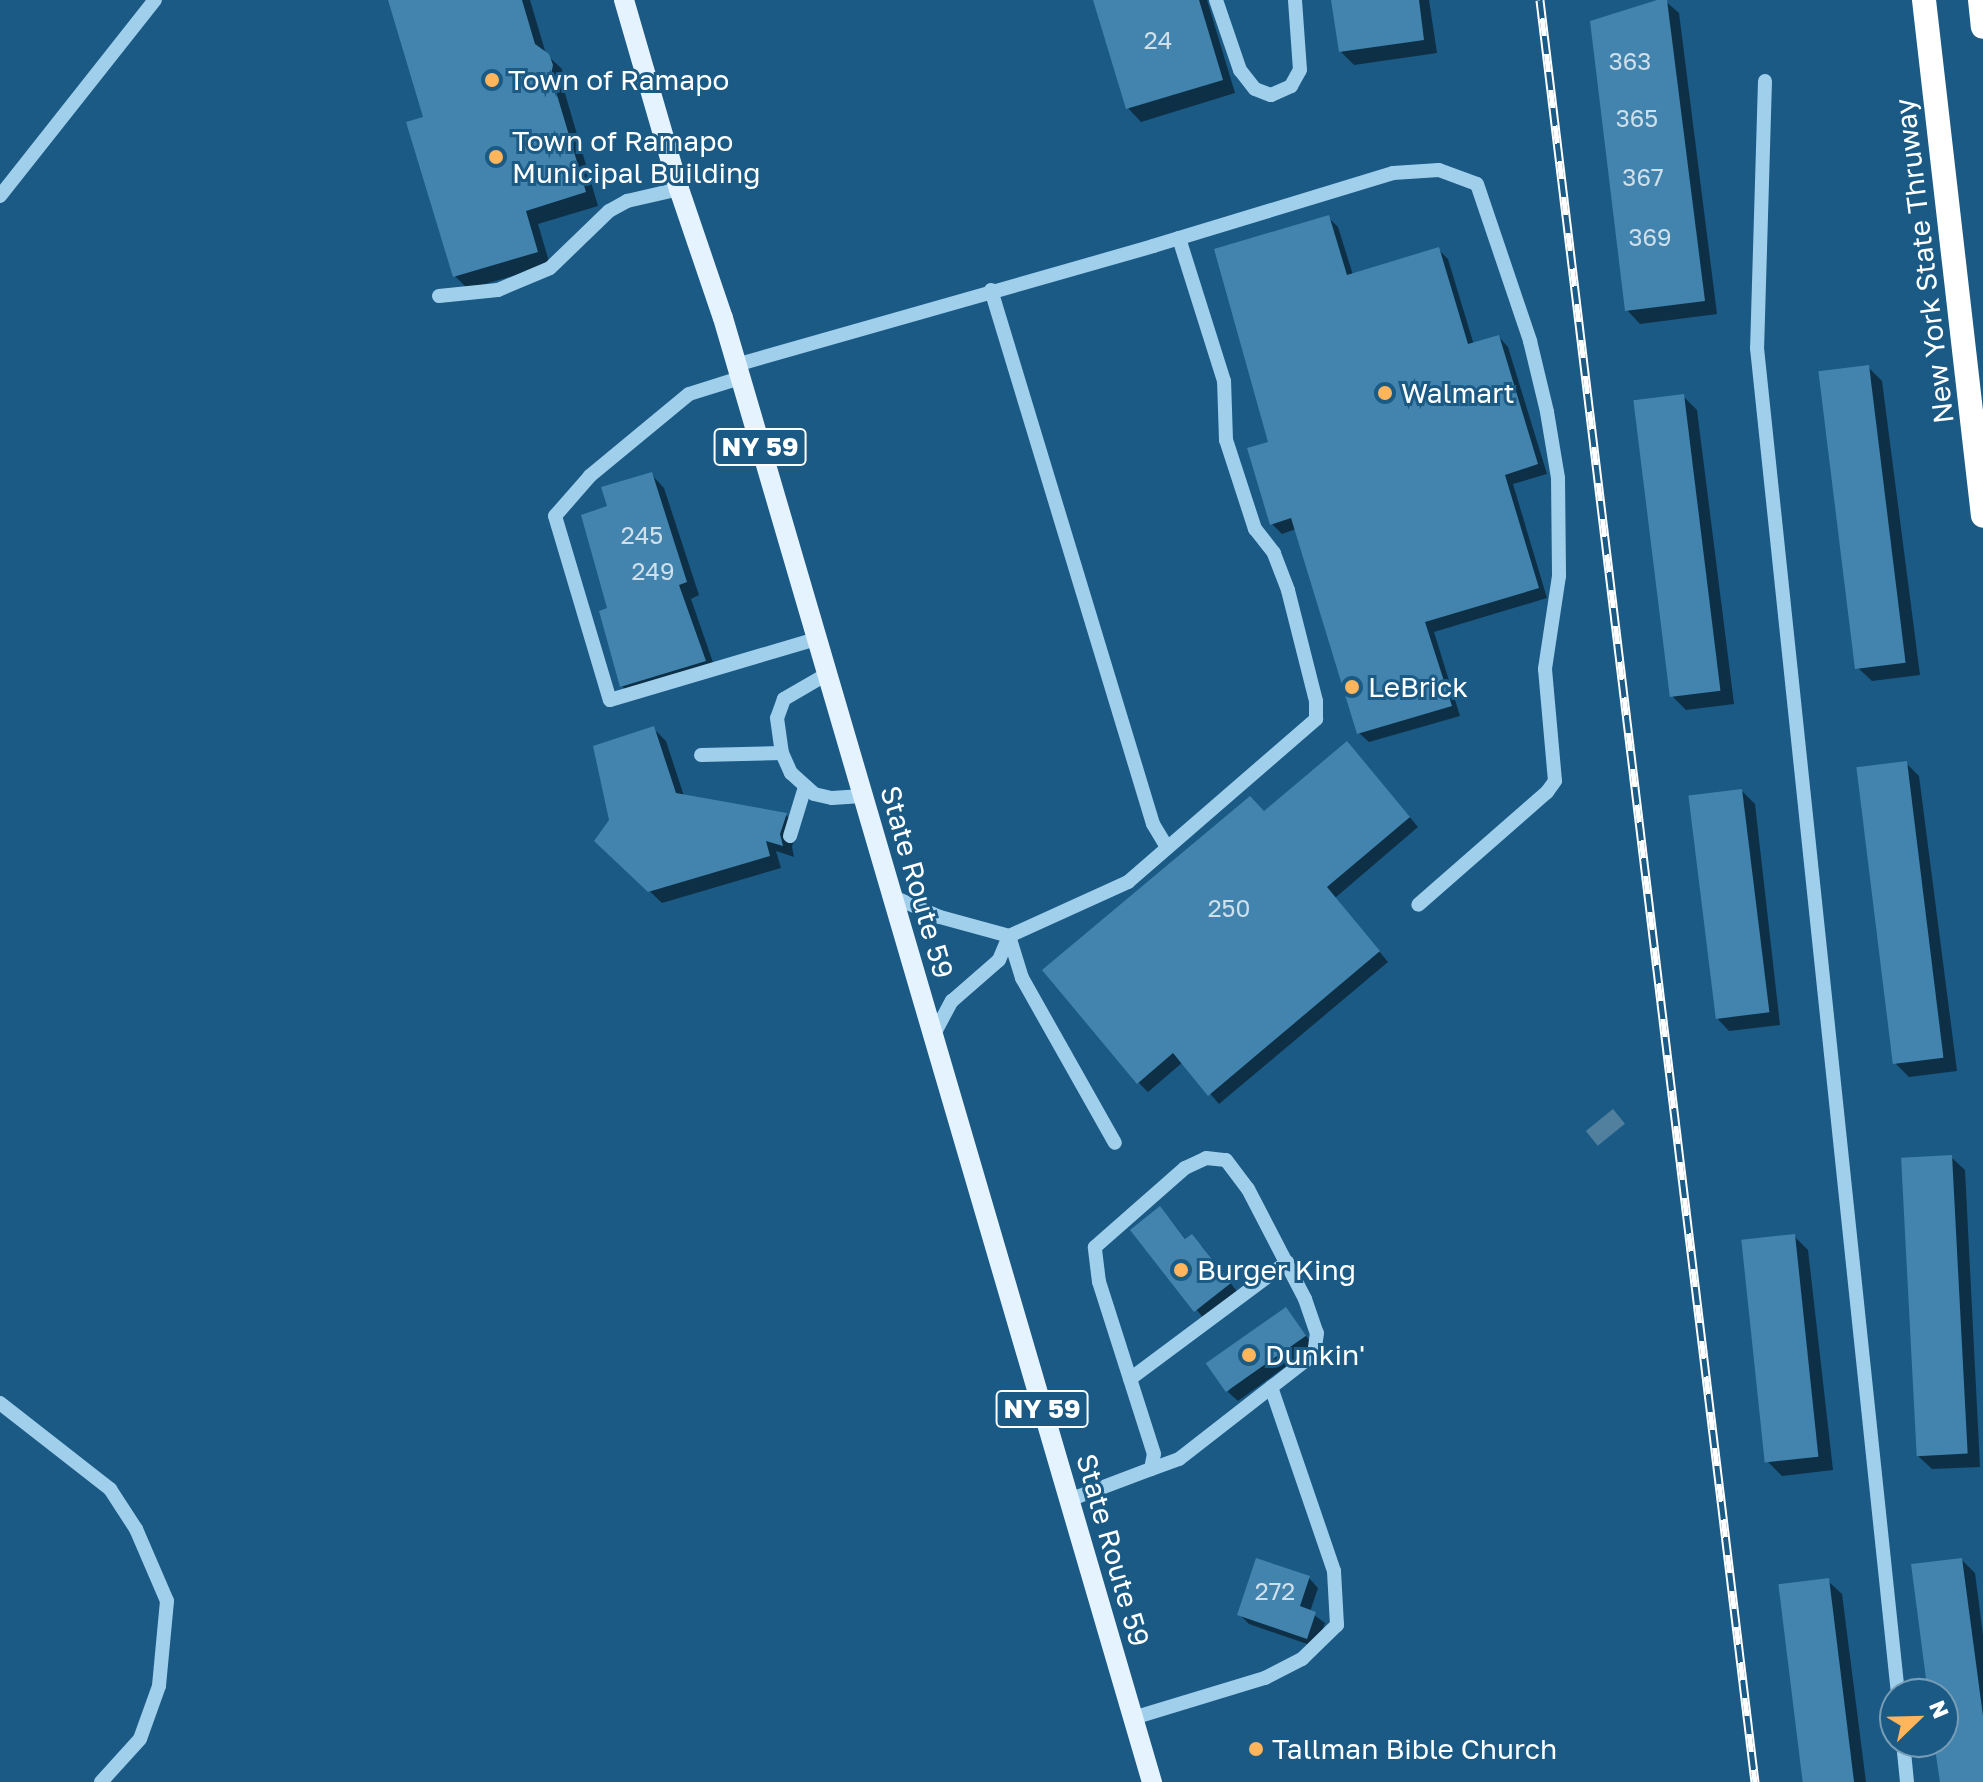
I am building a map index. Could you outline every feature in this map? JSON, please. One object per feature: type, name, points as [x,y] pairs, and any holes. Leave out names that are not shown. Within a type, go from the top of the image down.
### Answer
[{"type":"highway","points":[[1910,0],[1962,332]]},
{"type":"highway","name":"New York State Thruway","points":[[1924,0],[1983,516]]},
{"type":"highway","points":[[1980,0],[1983,27]]},
{"type":"main road","name":"State Route 59","points":[[624,0],[679,189],[738,371],[1152,1782]]},
{"type":"street","points":[[1,194],[155,0]]},
{"type":"street","points":[[1216,0],[1240,70],[1255,89],[1271,95],[1291,86],[1300,70],[1295,0]]},
{"type":"street","points":[[1765,81],[1757,348],[1896,1678]]},
{"type":"street","points":[[816,639],[610,700],[555,516],[590,476],[689,394],[738,371],[991,290],[1179,238],[1393,173],[1439,170],[1477,184],[1530,341],[1547,412],[1558,478],[1559,576],[1545,669],[1555,781],[1547,792],[1418,905]]},
{"type":"street","points":[[439,296],[498,290],[550,268],[609,211],[627,201],[679,189]]},
{"type":"street","points":[[891,896],[940,917],[1009,936],[1128,882],[1316,719],[1316,701],[1288,590],[1274,553],[1255,529],[1226,440],[1224,381],[1179,238]]},
{"type":"street","points":[[991,290],[1153,824],[1167,847]]},
{"type":"street","points":[[827,674],[784,699],[777,718],[782,753],[791,773],[814,794],[832,798],[862,796]]},
{"type":"street","points":[[701,755],[782,753]]},
{"type":"street","points":[[790,836],[805,787]]},
{"type":"street","points":[[933,1036],[952,1001],[999,960],[1009,936]]},
{"type":"street","points":[[1009,936],[1022,978],[1115,1143]]},
{"type":"street","points":[[1069,1500],[1179,1459],[1314,1354],[1317,1333],[1287,1262],[1248,1189],[1226,1160],[1206,1158],[1185,1168],[1095,1247],[1099,1282],[1154,1454],[1151,1469]]},
{"type":"street","points":[[1130,1379],[1287,1262]]},
{"type":"street","points":[[1133,1718],[1265,1678],[1302,1659],[1337,1625],[1334,1571],[1271,1387]]},
{"type":"street","points":[[0,1403],[110,1489],[136,1529],[167,1601],[159,1686],[140,1739],[101,1782]]},
{"type":"street","points":[[1905,1758],[1907,1782]]},
{"type":"water","points":[[1613,1109],[1625,1124],[1598,1146],[1586,1131]]},
{"type":"building","name":"Town of Ramapo Municipal Building","points":[[388,0],[522,0],[535,44],[549,54],[553,65],[551,75],[586,192],[526,211],[538,252],[453,277],[406,122],[423,117]]},
{"type":"building","points":[[1093,0],[1199,0],[1223,80],[1126,109]]},
{"type":"building","points":[[1331,0],[1419,0],[1424,40],[1339,52]]},
{"type":"building","points":[[1657,0],[1667,0],[1705,301],[1625,311],[1590,21]]},
{"type":"building","name":"Walmart","points":[[1329,215],[1347,275],[1439,247],[1468,344],[1499,335],[1538,464],[1505,475],[1539,588],[1425,622],[1452,706],[1357,734],[1291,518],[1270,525],[1247,448],[1268,442],[1214,249]]},
{"type":"building","points":[[1869,365],[1906,663],[1855,669],[1818,371]]},
{"type":"building","points":[[1684,394],[1720,691],[1670,697],[1633,400]]},
{"type":"building","points":[[652,472],[687,582],[679,585],[706,661],[620,687],[599,611],[607,608],[581,515],[607,506],[601,487]]},
{"type":"building","points":[[654,726],[676,793],[787,813],[780,834],[783,846],[766,841],[770,856],[648,892],[594,841],[609,820],[593,746]]},
{"type":"building","points":[[1347,741],[1410,817],[1327,887],[1380,951],[1208,1096],[1173,1053],[1137,1084],[1042,970],[1250,796],[1264,811]]},
{"type":"building","points":[[1907,761],[1943,1058],[1893,1064],[1856,767]]},
{"type":"building","points":[[1742,789],[1769,1012],[1716,1019],[1688,796]]},
{"type":"building","points":[[1952,1155],[1968,1454],[1917,1456],[1901,1158]]},
{"type":"building","points":[[1160,1206],[1185,1239],[1192,1234],[1231,1283],[1194,1312],[1130,1230]]},
{"type":"building","points":[[1795,1234],[1818,1457],[1765,1462],[1741,1240]]},
{"type":"building","points":[[1286,1307],[1306,1336],[1226,1392],[1206,1363]]},
{"type":"building","points":[[1256,1558],[1310,1576],[1300,1606],[1316,1612],[1307,1639],[1237,1615]]},
{"type":"building","points":[[1962,1558],[1983,1716],[1983,1782],[1940,1782],[1936,1758],[1959,1758],[1959,1678],[1926,1678],[1911,1564]]},
{"type":"building","points":[[1829,1578],[1854,1782],[1803,1782],[1778,1584]]},
{"type":"railway","points":[[1540,0],[1755,1782]]},
{"type":"place","name":"Town of Ramapo","points":[[492,80]]},
{"type":"place","name":"Town of Ramapo Municipal Building","points":[[496,157]]},
{"type":"place","name":"Walmart","points":[[1385,393]]},
{"type":"place","name":"LeBrick","points":[[1352,687]]},
{"type":"place","name":"Burger King","points":[[1181,1270]]},
{"type":"place","name":"Dunkin'","points":[[1249,1355]]},
{"type":"place","name":"Tallman Bible Church","points":[[1256,1749]]}]
